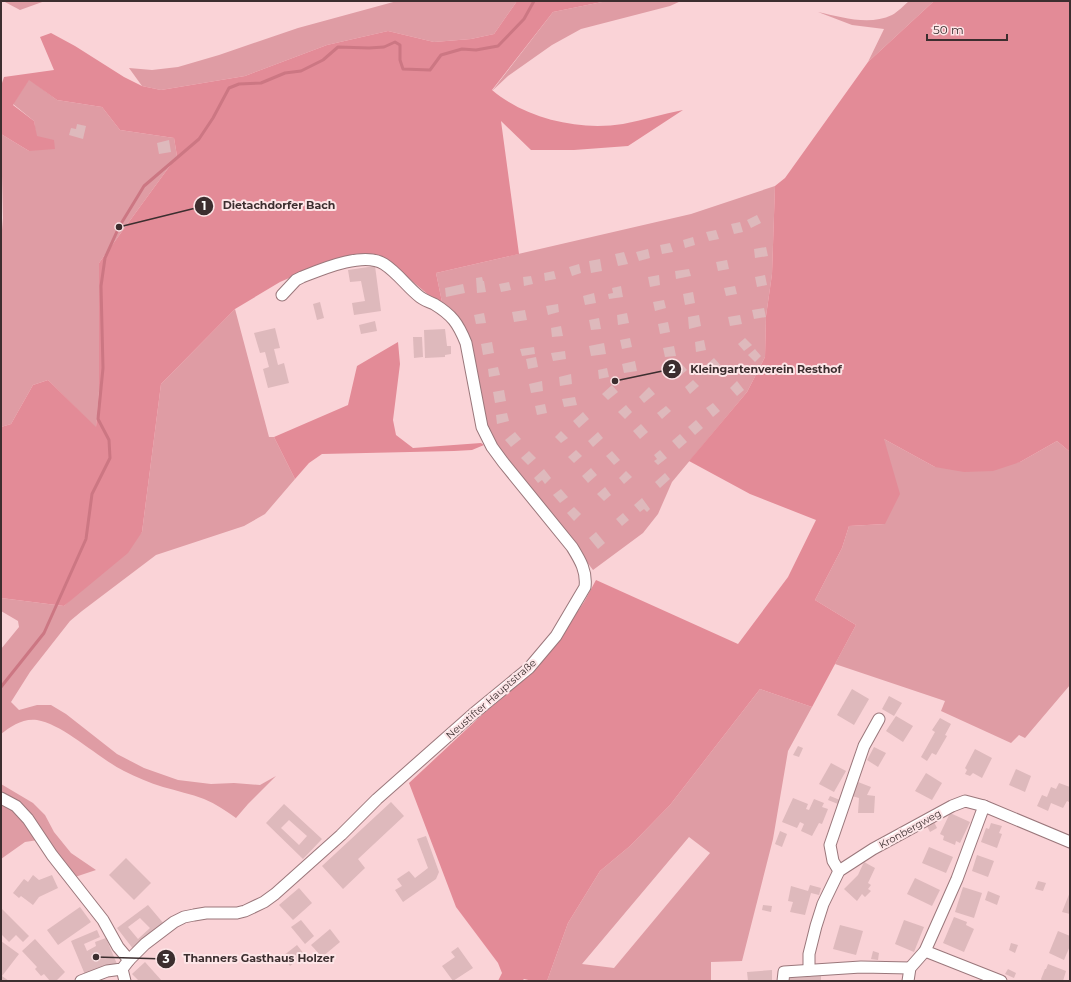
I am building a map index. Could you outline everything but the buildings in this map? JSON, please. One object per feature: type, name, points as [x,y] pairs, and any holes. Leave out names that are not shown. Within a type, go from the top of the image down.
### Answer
[{"type":"street","name":"Neustifter Hauptstraße","points":[[122,969],[129,960],[163,930],[184,917],[206,913],[245,912],[269,898],[304,869],[377,799],[472,714],[529,668],[556,636],[581,595],[584,587],[586,578],[584,569],[572,547],[503,462],[486,437],[482,427],[466,343],[459,327],[452,317],[442,309],[422,298],[389,268],[376,260],[361,259],[302,277],[296,280],[282,295]]},
{"type":"street","points":[[809,970],[809,954],[816,926],[823,904],[838,871],[833,861],[830,845],[864,746],[879,719]]},
{"type":"street","points":[[1,798],[16,806],[28,819],[52,855],[103,920],[118,947],[129,960]]},
{"type":"street","name":"Kronbergweg","points":[[838,871],[873,849],[952,806],[965,801],[984,806],[1070,842]]},
{"type":"street","points":[[908,981],[910,968],[925,952],[958,879],[984,806]]},
{"type":"street","points":[[925,952],[1001,981]]},
{"type":"street","points":[[783,981],[784,972],[861,967],[910,968]]},
{"type":"street","points":[[81,981],[107,971],[122,969],[125,981]]},
{"type":"shaded area","points":[[3,1],[45,1],[20,10]]},
{"type":"shaded area","points":[[397,1],[517,1],[494,34],[471,39],[434,42],[388,31],[327,45],[245,76],[161,90],[142,86],[129,68],[152,70],[178,67],[219,55],[298,28]]},
{"type":"shaded area","points":[[517,1],[607,1],[553,12],[492,90],[506,100],[521,109],[537,115],[571,124],[589,126],[623,124],[683,110],[628,146],[574,150],[531,150],[501,121],[519,254],[436,273],[442,302],[432,298],[391,263],[379,256],[367,254],[312,268],[280,282],[235,309],[161,384],[142,532],[128,553],[64,606],[1,598],[1,427],[11,424],[33,385],[48,380],[96,427],[99,391],[99,263],[177,156],[174,138],[120,130],[102,107],[57,100],[29,80],[13,105],[34,121],[37,136],[54,140],[55,149],[29,151],[1,134],[1,86],[4,77],[54,70],[40,37],[51,33],[75,46],[124,77],[142,86],[161,90],[245,76],[327,45],[388,31],[434,42],[471,39],[494,34]]},
{"type":"shaded area","points":[[607,1],[681,1],[670,6],[581,29],[552,45],[508,76],[492,91],[553,12]]},
{"type":"shaded area","points":[[909,1],[934,1],[868,62],[884,29],[852,25],[818,12],[855,20],[874,20],[892,15]]},
{"type":"shaded area","points":[[934,1],[1070,1],[1070,452],[1057,441],[1020,462],[993,471],[964,472],[935,467],[884,439],[900,494],[885,524],[849,526],[842,548],[815,600],[856,625],[812,707],[760,689],[670,805],[630,846],[600,871],[568,923],[547,981],[533,981],[524,979],[522,981],[498,981],[502,973],[498,963],[456,907],[409,783],[484,713],[519,684],[569,624],[584,602],[596,580],[738,644],[788,577],[816,520],[750,494],[689,461],[747,392],[765,357],[766,316],[772,274],[775,186],[785,178],[868,62]]},
{"type":"shaded area","points":[[29,79],[57,100],[102,107],[120,130],[174,138],[177,156],[99,263],[99,391],[96,428],[48,380],[33,385],[11,424],[1,427],[1,242],[3,218],[1,134],[29,151],[36,136],[34,121],[13,104]]},
{"type":"shaded area","points":[[775,186],[772,274],[766,316],[765,357],[747,392],[672,482],[658,514],[643,533],[593,570],[557,523],[503,459],[486,428],[467,336],[458,317],[442,302],[436,273],[691,214]]},
{"type":"shaded area","points":[[235,309],[269,437],[274,437],[295,479],[265,514],[244,526],[156,555],[82,611],[70,621],[30,672],[11,702],[19,710],[37,705],[51,705],[66,714],[117,754],[144,768],[178,780],[211,784],[234,783],[260,785],[276,776],[236,818],[217,805],[204,799],[143,780],[124,771],[69,734],[47,723],[37,720],[22,721],[1,734],[1,649],[19,627],[18,621],[1,611],[1,598],[64,606],[142,532],[161,384]]},
{"type":"shaded area","points":[[398,342],[400,364],[393,420],[396,435],[413,448],[481,443],[484,445],[472,450],[454,451],[322,454],[309,463],[295,479],[274,437],[348,405],[357,366]]},
{"type":"shaded area","points":[[884,439],[935,467],[1020,462],[1057,441],[1070,452],[1070,685],[1025,738],[1019,735],[1011,743],[941,711],[945,701],[835,664],[856,625],[815,600],[842,548],[849,526],[885,524]]},
{"type":"shaded area","points":[[760,689],[812,707],[788,751],[773,839],[742,961],[711,962],[711,981],[547,981],[568,923],[600,871],[630,846],[670,805]],"holes":[[[689,837],[710,853],[614,968],[582,964]]]},
{"type":"shaded area","points":[[1,784],[33,803],[45,815],[54,832],[71,853],[96,870],[75,877],[1,794]]},
{"type":"shaded area","points":[[1,801],[20,814],[38,840],[25,842],[1,859]]},
{"type":"waterway","points":[[1,687],[44,633],[86,539],[92,494],[110,458],[109,440],[98,419],[103,368],[101,286],[105,258],[119,227],[144,186],[199,139],[213,118],[229,88],[239,84],[261,83],[285,73],[301,71],[323,60],[338,47],[384,47],[395,42],[400,45],[400,60],[403,69],[430,70],[441,55],[462,49],[476,50],[498,46],[524,19],[534,1]]},
{"type":"place","name":"Dietachdorfer Bach","points":[[119,227]]},
{"type":"place","name":"Kleingartenverein Resthof","points":[[615,381]]},
{"type":"place","name":"Thanners Gasthaus Holzer","points":[[96,957]]}]
